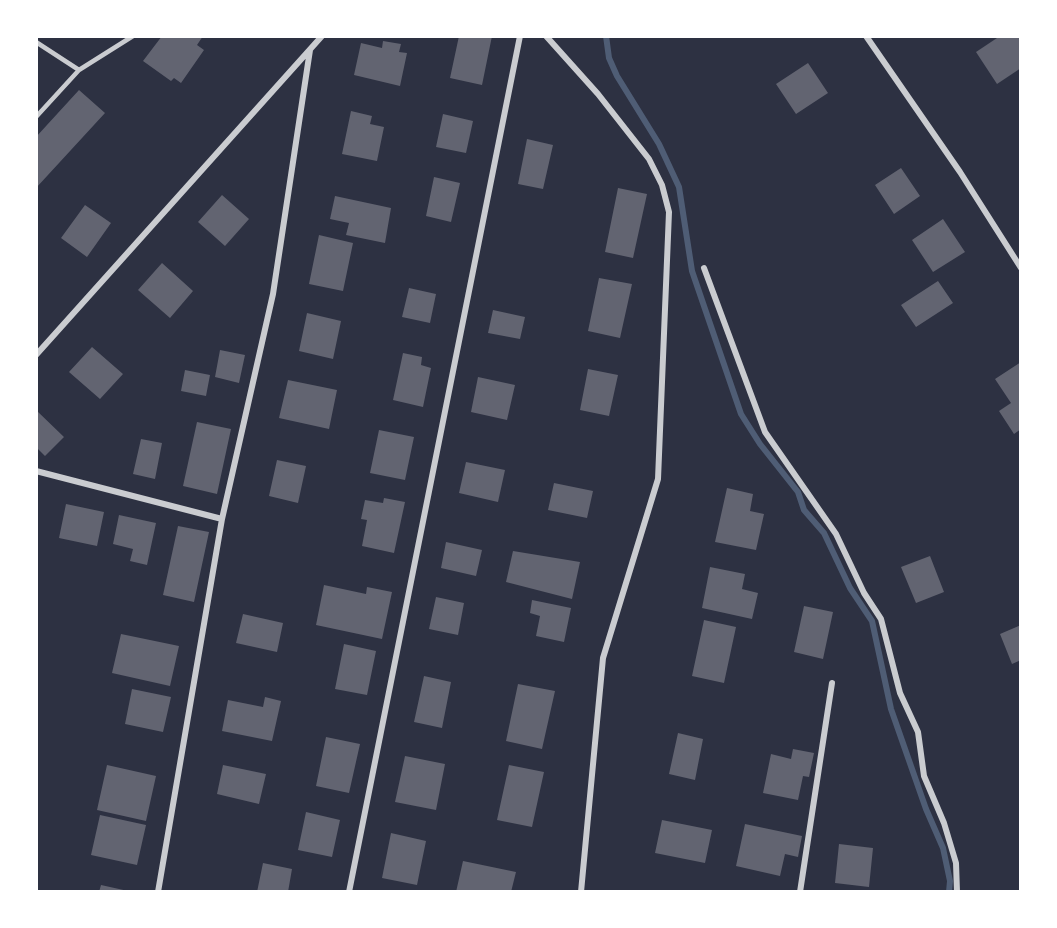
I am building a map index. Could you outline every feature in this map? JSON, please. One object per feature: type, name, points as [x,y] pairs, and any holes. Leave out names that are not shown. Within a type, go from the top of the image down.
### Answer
[{"type":"street","points":[[36,355],[322,36]]},
{"type":"street","points":[[349,892],[520,36]]},
{"type":"street","points":[[546,36],[598,94],[649,159],[662,185],[669,212],[658,479],[603,658],[581,892]]},
{"type":"street","points":[[866,36],[960,172],[1021,268]]},
{"type":"street","points":[[158,892],[222,519],[273,294],[310,50]]},
{"type":"street","points":[[705,268],[765,432],[836,534],[864,593],[880,619],[900,693],[918,732],[924,776],[944,823],[956,863],[957,892]]},
{"type":"street","points":[[36,471],[222,519]]},
{"type":"street","points":[[800,892],[832,683]]},
{"type":"lane","points":[[36,117],[80,70],[133,36]]},
{"type":"lane","points":[[36,42],[80,70]]},
{"type":"building","points":[[162,36],[203,36],[197,45],[204,50],[181,83],[174,78],[171,81],[143,61]]},
{"type":"building","points":[[459,36],[492,36],[482,85],[450,78]]},
{"type":"building","points":[[1000,36],[1021,36],[1021,68],[997,84],[976,52]]},
{"type":"building","points":[[383,41],[401,44],[399,52],[407,53],[400,86],[354,75],[361,43],[382,48]]},
{"type":"building","points":[[808,63],[828,93],[796,114],[776,84]]},
{"type":"building","points":[[79,90],[105,113],[36,188],[36,137]]},
{"type":"building","points":[[351,111],[372,116],[370,124],[384,127],[377,161],[342,154]]},
{"type":"building","points":[[443,114],[473,121],[466,153],[436,147]]},
{"type":"building","points":[[527,139],[553,145],[543,189],[518,184]]},
{"type":"building","points":[[901,168],[920,196],[894,214],[875,185]]},
{"type":"building","points":[[434,177],[460,183],[451,222],[426,216]]},
{"type":"building","points":[[618,188],[647,194],[633,258],[605,252]]},
{"type":"building","points":[[222,195],[249,219],[225,246],[198,222]]},
{"type":"building","points":[[335,196],[391,208],[385,243],[346,235],[349,223],[330,219]]},
{"type":"building","points":[[85,205],[111,223],[87,257],[61,238]]},
{"type":"building","points":[[943,219],[965,252],[933,272],[912,240]]},
{"type":"building","points":[[319,235],[353,243],[343,291],[309,284]]},
{"type":"building","points":[[162,263],[193,291],[170,318],[138,290]]},
{"type":"building","points":[[599,278],[632,284],[620,338],[588,331]]},
{"type":"building","points":[[938,281],[953,303],[916,327],[901,305]]},
{"type":"building","points":[[409,288],[436,294],[430,323],[402,317]]},
{"type":"building","points":[[493,310],[525,317],[520,339],[488,333]]},
{"type":"building","points":[[307,313],[341,321],[333,359],[299,351]]},
{"type":"building","points":[[92,347],[123,374],[100,399],[69,372]]},
{"type":"building","points":[[220,350],[245,355],[239,383],[215,377]]},
{"type":"building","points":[[403,353],[422,357],[421,365],[431,368],[423,407],[393,400]]},
{"type":"building","points":[[1021,362],[1021,429],[1014,434],[999,411],[1011,403],[995,379]]},
{"type":"building","points":[[588,369],[618,375],[609,416],[580,410]]},
{"type":"building","points":[[185,370],[210,375],[206,396],[181,391]]},
{"type":"building","points":[[478,377],[515,385],[507,420],[471,412]]},
{"type":"building","points":[[288,380],[337,390],[329,429],[279,418]]},
{"type":"building","points":[[36,410],[64,437],[45,456],[36,447]]},
{"type":"building","points":[[197,422],[231,429],[217,494],[183,486]]},
{"type":"building","points":[[379,430],[414,437],[405,480],[370,473]]},
{"type":"building","points":[[141,439],[162,443],[155,479],[133,474]]},
{"type":"building","points":[[277,460],[306,466],[298,503],[269,496]]},
{"type":"building","points":[[466,462],[505,470],[498,502],[459,493]]},
{"type":"building","points":[[554,483],[593,491],[587,518],[548,510]]},
{"type":"building","points":[[727,488],[753,494],[750,511],[764,514],[756,550],[715,542]]},
{"type":"building","points":[[384,498],[405,502],[394,553],[362,546],[367,520],[361,519],[365,500],[383,503]]},
{"type":"building","points":[[66,504],[104,512],[97,546],[59,538]]},
{"type":"building","points":[[119,515],[156,523],[147,565],[130,561],[133,549],[113,544]]},
{"type":"building","points":[[178,526],[209,532],[194,602],[163,595]]},
{"type":"building","points":[[446,542],[482,550],[476,576],[441,568]]},
{"type":"building","points":[[513,551],[580,562],[572,599],[506,582]]},
{"type":"building","points":[[930,556],[944,592],[916,603],[901,567]]},
{"type":"building","points":[[710,567],[745,574],[742,589],[758,593],[752,619],[702,608]]},
{"type":"building","points":[[324,585],[366,594],[367,587],[392,592],[382,639],[316,625]]},
{"type":"building","points":[[436,597],[464,603],[458,635],[429,629]]},
{"type":"building","points":[[532,600],[571,608],[564,642],[536,636],[540,616],[530,613]]},
{"type":"building","points":[[804,606],[833,612],[823,659],[794,652]]},
{"type":"building","points":[[243,614],[283,623],[277,652],[236,643]]},
{"type":"building","points":[[704,620],[736,627],[724,683],[692,676]]},
{"type":"building","points":[[1021,625],[1021,660],[1012,664],[1000,634]]},
{"type":"building","points":[[121,634],[179,646],[170,686],[112,673]]},
{"type":"building","points":[[344,644],[376,651],[367,695],[335,689]]},
{"type":"building","points":[[424,676],[451,682],[442,728],[414,722]]},
{"type":"building","points":[[518,684],[555,691],[542,749],[506,741]]},
{"type":"building","points":[[132,689],[171,697],[163,732],[125,724]]},
{"type":"building","points":[[265,697],[281,701],[272,741],[222,731],[228,700],[263,707]]},
{"type":"building","points":[[678,733],[703,739],[695,780],[669,774]]},
{"type":"building","points":[[326,737],[360,744],[349,793],[316,786]]},
{"type":"building","points":[[793,749],[814,753],[809,777],[803,776],[798,800],[763,793],[771,754],[791,759]]},
{"type":"building","points":[[405,756],[445,764],[436,810],[395,802]]},
{"type":"building","points":[[107,765],[156,776],[146,821],[97,810]]},
{"type":"building","points":[[223,765],[266,774],[259,804],[217,794]]},
{"type":"building","points":[[509,765],[544,772],[532,827],[497,820]]},
{"type":"building","points":[[306,812],[340,820],[332,857],[298,850]]},
{"type":"building","points":[[100,815],[146,825],[137,865],[91,855]]},
{"type":"building","points":[[662,820],[712,830],[705,863],[655,853]]},
{"type":"building","points":[[745,824],[802,836],[798,857],[785,854],[780,876],[736,866]]},
{"type":"building","points":[[391,833],[426,841],[417,885],[382,878]]},
{"type":"building","points":[[839,844],[873,848],[869,887],[835,883]]},
{"type":"building","points":[[463,861],[516,872],[511,892],[456,892]]},
{"type":"building","points":[[263,863],[292,869],[288,892],[257,892]]},
{"type":"building","points":[[101,885],[128,891],[128,892],[99,892]]},
{"type":"waterway","points":[[606,36],[609,58],[617,76],[659,144],[679,187],[692,271],[741,414],[760,444],[798,492],[804,510],[824,533],[850,588],[872,621],[891,709],[926,809],[943,848],[950,881],[949,892]]}]
